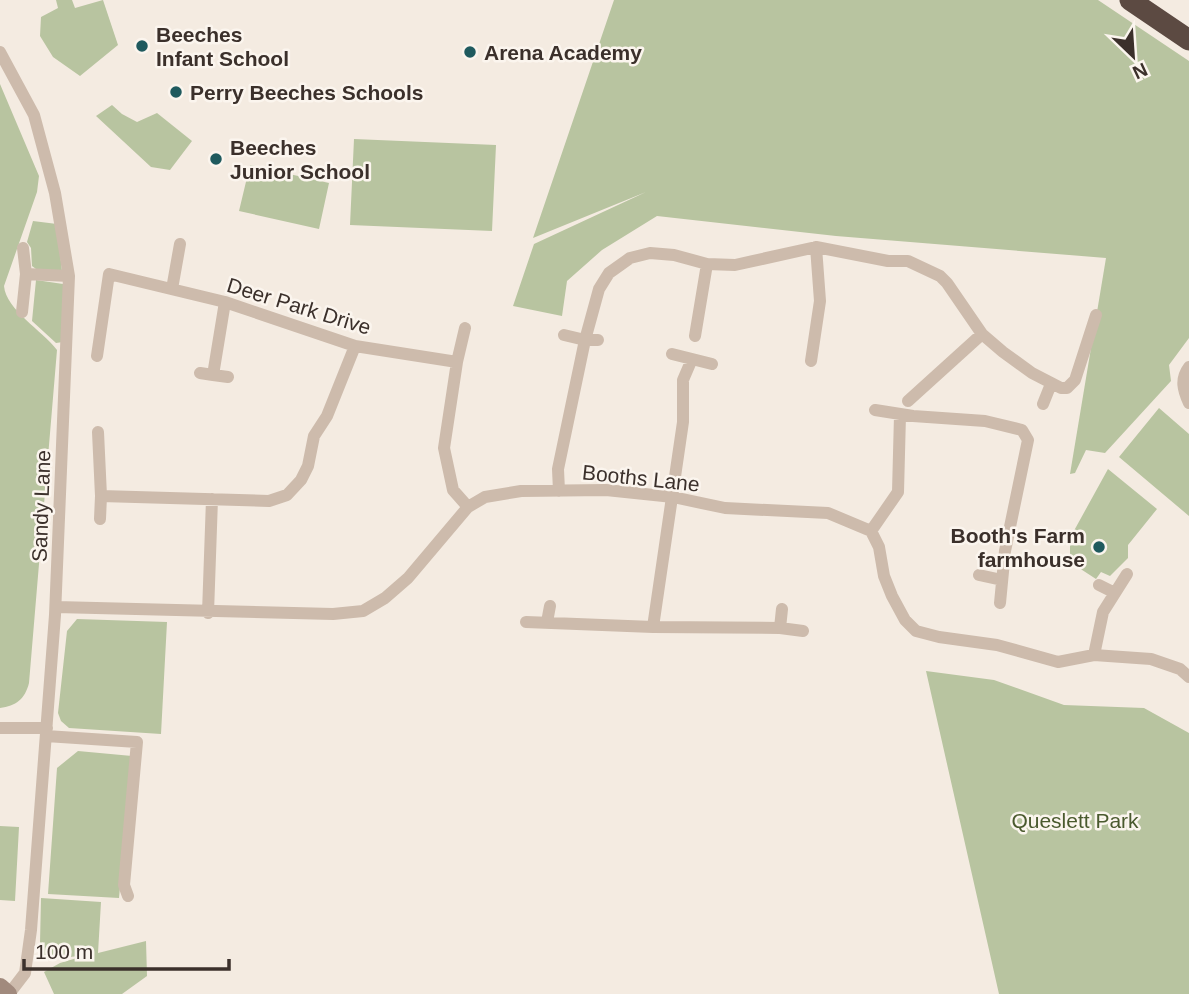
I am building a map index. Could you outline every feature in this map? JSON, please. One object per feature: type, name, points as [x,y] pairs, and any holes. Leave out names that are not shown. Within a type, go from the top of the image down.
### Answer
[{"type":"highway","points":[[1130,0],[1189,40]]},
{"type":"street","name":"Sandy Lane","points":[[0,52],[34,115],[55,193],[69,276],[56,607],[31,930],[25,973],[8,994]]},
{"type":"street","points":[[172,289],[180,244]]},
{"type":"street","points":[[811,361],[820,301],[816,247]]},
{"type":"street","points":[[559,491],[558,469],[592,340],[599,289],[609,273],[630,258],[650,253],[674,255],[707,264],[735,265],[816,247],[888,261],[908,261],[940,276],[951,287],[982,334],[1021,365],[1061,388],[1067,388],[1075,380],[1096,315]]},
{"type":"street","points":[[22,312],[26,274],[23,248]]},
{"type":"street","points":[[695,336],[707,264]]},
{"type":"street","points":[[26,274],[69,276]]},
{"type":"street","name":"Deer Park Drive","points":[[97,356],[110,274],[225,302],[355,346],[457,362]]},
{"type":"street","points":[[225,302],[206,374],[228,377]]},
{"type":"street","points":[[465,328],[444,448],[453,491],[468,507]]},
{"type":"street","points":[[908,401],[982,334]]},
{"type":"street","points":[[564,335],[592,340]]},
{"type":"street","points":[[102,495],[269,501],[287,495],[301,480],[308,466],[314,436],[327,416],[355,346]]},
{"type":"street","points":[[672,354],[712,364]]},
{"type":"street","points":[[653,627],[683,422],[683,380],[692,359]]},
{"type":"street","points":[[1189,368],[1184,374],[1183,390],[1189,403]]},
{"type":"street","points":[[1043,404],[1051,384]]},
{"type":"street","points":[[875,410],[900,415],[985,421],[1022,430],[1028,440],[1005,551],[1000,603]]},
{"type":"street","points":[[900,415],[898,492],[871,531],[879,547],[884,576],[892,596],[905,620],[916,631],[997,645],[1058,662],[1094,655],[1151,659],[1180,669],[1189,677]]},
{"type":"street","points":[[98,432],[102,495],[100,519]]},
{"type":"street","name":"Booths Lane","points":[[56,607],[334,614],[363,611],[385,598],[408,579],[468,507],[485,497],[521,491],[606,490],[673,497],[725,508],[828,513],[871,531]]},
{"type":"street","points":[[208,612],[212,499]]},
{"type":"street","points":[[1094,655],[1103,612],[1127,574]]},
{"type":"street","points":[[979,575],[1002,580]]},
{"type":"street","points":[[1099,585],[1115,593]]},
{"type":"street","points":[[547,622],[550,606]]},
{"type":"street","points":[[779,628],[782,609]]},
{"type":"street","points":[[526,621],[653,627],[779,628],[803,631]]},
{"type":"street","points":[[0,728],[137,742],[124,885],[128,896]]},
{"type":"street","points":[[0,987],[8,994]]},
{"type":"green space","points":[[56,0],[72,0],[75,8],[103,0],[118,45],[80,76],[53,57],[40,36],[41,17],[58,8]]},
{"type":"green space","points":[[614,0],[1098,0],[1189,61],[1189,338],[1169,365],[1171,381],[1105,453],[1086,450],[1075,473],[1070,474],[1106,258],[836,236],[657,216],[602,250],[567,281],[562,316],[513,306],[534,244],[646,192],[533,238]]},
{"type":"green space","points":[[0,84],[39,176],[37,192],[4,286],[6,295],[18,312],[57,350],[29,683],[19,701],[0,708]]},
{"type":"green space","points":[[112,105],[137,122],[157,113],[192,141],[170,170],[151,167],[96,116]]},
{"type":"green space","points":[[354,139],[496,145],[492,231],[350,225]]},
{"type":"green space","points":[[250,165],[329,183],[319,229],[239,211]]},
{"type":"green space","points":[[33,221],[57,224],[62,271],[40,272],[32,266],[31,248],[27,242]]},
{"type":"green space","points":[[36,280],[63,284],[63,342],[56,343],[32,321]]},
{"type":"green space","points":[[1159,408],[1189,434],[1189,516],[1119,457]]},
{"type":"green space","points":[[1108,469],[1157,509],[1128,545],[1128,558],[1110,576],[1101,572],[1096,579],[1076,566],[1070,554],[1070,538]]},
{"type":"green space","points":[[77,619],[167,622],[161,734],[69,728],[61,721],[58,713],[67,631]]},
{"type":"green space","name":"Queslett Park","points":[[926,671],[994,680],[1064,705],[1144,708],[1189,733],[1189,994],[999,994]]},
{"type":"green space","points":[[78,751],[132,756],[119,898],[48,894],[57,768]]},
{"type":"green space","points":[[0,826],[19,827],[15,901],[0,900]]},
{"type":"green space","points":[[41,898],[101,902],[98,953],[146,941],[147,976],[122,994],[54,994],[44,972],[60,963],[87,955],[44,960],[40,943]]},
{"type":"place","name":"Beeches Infant School","points":[[142,46]]},
{"type":"place","name":"Arena Academy","points":[[470,52]]},
{"type":"place","name":"Perry Beeches Schools","points":[[176,92]]},
{"type":"place","name":"Beeches Junior School","points":[[216,159]]},
{"type":"place","name":"Booth's Farm farmhouse","points":[[1099,547]]}]
